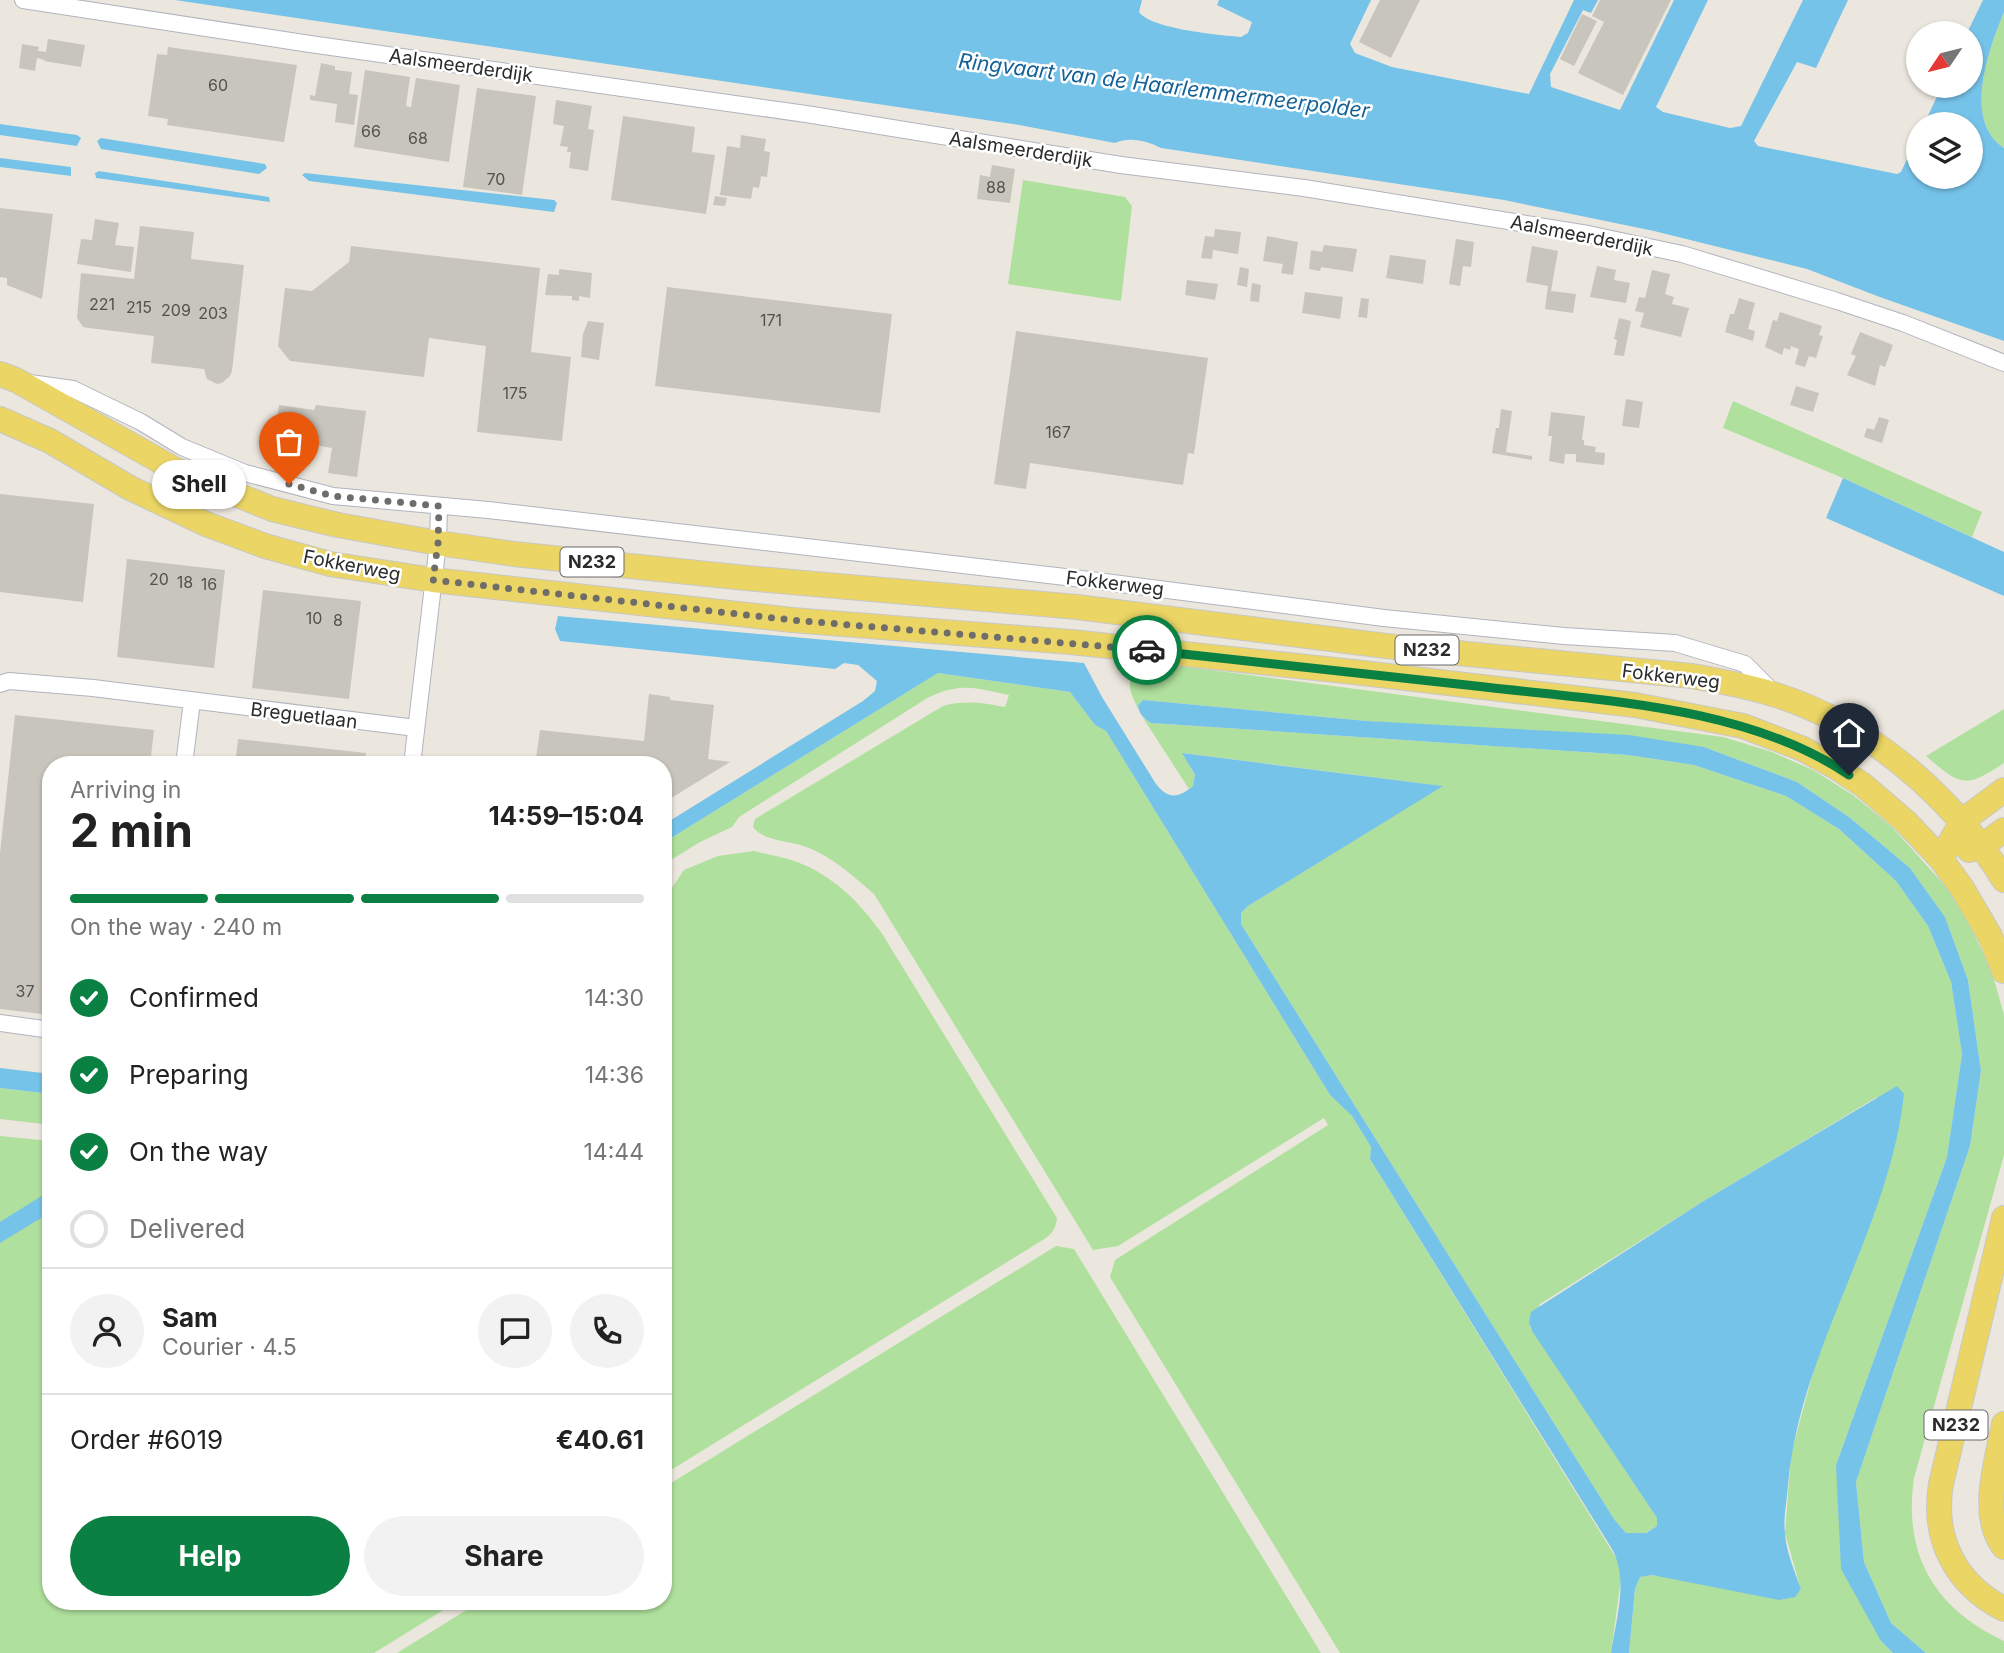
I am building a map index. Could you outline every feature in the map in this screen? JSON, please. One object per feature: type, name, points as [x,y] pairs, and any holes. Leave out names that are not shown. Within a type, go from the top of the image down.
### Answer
[{"type":"main road","name":"Fokkerweg","points":[[8,377],[174,469],[272,509],[438,543],[514,554],[746,578],[1077,607],[1386,646],[1692,676],[1776,695],[1819,713],[1891,755],[1940,797],[1962,821],[2004,880]]},
{"type":"main road","name":"Fokkerweg","points":[[0,419],[50,441],[130,488],[206,524],[265,546],[330,564],[433,580],[792,620],[1094,644],[1635,705],[1743,726],[1803,749],[1834,766],[1882,800],[1905,821],[1941,859],[1980,917],[2004,971]]},
{"type":"main road","points":[[1941,859],[1962,821],[2004,790]]},
{"type":"main road","points":[[1941,859],[1982,846],[2004,830]]},
{"type":"main road","name":"N232","points":[[2004,1218],[1941,1484],[1938,1508],[1944,1543],[1955,1568],[1974,1589],[2004,1609]]},
{"type":"main road","name":"N232","points":[[2004,1424],[1991,1505],[1995,1533],[2004,1547]]},
{"type":"street","name":"Aalsmeerderdijk","points":[[23,0],[323,46],[806,114],[1121,165],[1304,188],[1588,234],[1682,254],[1824,297],[1903,323],[2004,363]]},
{"type":"street","name":"Fokkerweg","points":[[8,377],[73,389],[141,422],[182,447],[246,473],[333,496],[1074,578],[1384,618],[1564,636],[1675,643],[1745,664],[1776,695]]},
{"type":"street","points":[[413,756],[438,543],[439,506]]},
{"type":"street","name":"Breguetlaan","points":[[0,684],[9,681],[93,688],[416,729]]},
{"type":"street","points":[[185,756],[192,701]]},
{"type":"street","points":[[0,1023],[42,1029]]},
{"type":"green space","points":[[2004,12],[2004,148],[1991,136],[1984,121],[1983,84],[1992,45]]},
{"type":"green space","points":[[1023,180],[1125,197],[1132,206],[1121,301],[1008,284]]},
{"type":"green space","points":[[1733,401],[1982,512],[1972,537],[1843,478],[1723,428]]},
{"type":"green space","points":[[1141,661],[1723,737],[1772,752],[1813,770],[1853,795],[1892,827],[1948,889],[1970,926],[1992,972],[2004,1015],[2004,1155],[1914,1478],[1912,1506],[1919,1555],[1929,1576],[1942,1595],[1959,1612],[2004,1641],[2004,1653],[1926,1653],[1891,1623],[1864,1562],[1856,1482],[1970,1146],[1981,1071],[1968,980],[1945,917],[1910,868],[1849,817],[1797,782],[1704,747],[1367,721],[1143,700],[1138,705],[1139,711],[1132,696],[1130,681]]},
{"type":"green space","points":[[938,673],[1070,692],[1095,725],[1106,731],[1330,1095],[1352,1116],[1371,1147],[1370,1159],[1618,1561],[1621,1578],[1611,1653],[1340,1653],[1110,1277],[1115,1260],[1328,1125],[1324,1118],[1118,1246],[1093,1250],[874,894],[838,864],[818,852],[767,837],[753,827],[755,819],[943,706],[982,703],[1005,707],[1009,695],[960,688],[929,697],[739,817],[732,827],[672,859],[672,837]]},
{"type":"green space","points":[[2004,709],[2004,763],[1991,771],[1971,780],[1964,780],[1947,773],[1926,756]]},
{"type":"green space","points":[[1143,718],[1151,723],[1628,755],[1694,765],[1786,796],[1839,829],[1896,881],[1928,926],[1951,982],[1962,1054],[1947,1157],[1836,1465],[1881,1641],[1893,1653],[1629,1653],[1635,1589],[1640,1577],[1652,1575],[1801,1590],[1785,1533],[1791,1454],[1820,1347],[1877,1097],[1702,1202],[1540,1304],[1530,1327],[1657,1518],[1657,1526],[1645,1533],[1626,1533],[1614,1519],[1241,924],[1241,913],[1248,906],[1442,786],[1183,753],[1195,776],[1193,786],[1189,789]]},
{"type":"green space","points":[[754,851],[792,860],[823,875],[855,900],[881,932],[1057,1218],[1054,1230],[1046,1238],[672,1469],[672,888],[684,870],[718,856]]},
{"type":"green space","points":[[0,1088],[42,1093],[42,1124],[0,1119]]},
{"type":"green space","points":[[0,1136],[42,1140],[42,1610],[443,1610],[374,1653],[0,1653]]},
{"type":"green space","points":[[1056,1246],[1074,1249],[1321,1653],[397,1653],[466,1610],[672,1610],[672,1482]]},
{"type":"water","name":"Ringvaart van de Haarlemmermeerpolder","points":[[175,0],[1142,0],[1139,12],[1157,23],[1186,30],[1241,37],[1248,33],[1252,22],[1217,5],[1219,0],[1371,0],[1350,44],[1355,53],[1392,67],[1529,94],[1574,0],[1598,0],[1591,13],[1583,10],[1550,74],[1551,87],[1620,110],[1674,0],[1708,0],[1656,107],[1663,112],[1730,128],[1741,126],[1803,0],[1848,0],[1816,68],[1797,62],[1754,141],[1758,146],[1897,174],[1906,161],[1906,189],[1983,189],[1983,112],[1991,136],[2004,148],[2004,341],[1807,269],[1654,231],[1504,200],[1161,148],[1139,140],[1115,143],[1019,125]]},
{"type":"water","points":[[1983,0],[2004,0],[2004,12],[1986,64],[1983,84],[1983,21],[1973,21]]},
{"type":"water","points":[[1936,98],[1982,98],[1983,112],[1930,112]]},
{"type":"water","points":[[0,124],[77,135],[81,138],[77,146],[0,135]]},
{"type":"water","points":[[101,138],[265,164],[267,168],[259,174],[101,149],[97,141]]},
{"type":"water","points":[[0,158],[71,167],[71,176],[0,167]]},
{"type":"water","points":[[99,171],[269,197],[270,202],[96,178],[95,173]]},
{"type":"water","points":[[305,173],[554,200],[557,203],[554,212],[309,181],[302,175]]},
{"type":"water","points":[[1843,478],[2004,552],[2004,596],[1826,518]]},
{"type":"water","points":[[558,616],[1084,663],[1156,784],[1169,795],[1178,795],[1193,786],[1195,775],[1182,753],[1443,786],[1248,906],[1241,913],[1241,924],[1614,1519],[1626,1533],[1646,1533],[1657,1526],[1657,1518],[1532,1331],[1529,1322],[1531,1312],[1702,1202],[1897,1086],[1904,1094],[1895,1145],[1881,1194],[1809,1385],[1796,1434],[1784,1521],[1787,1547],[1801,1589],[1795,1597],[1779,1600],[1652,1575],[1640,1577],[1635,1589],[1629,1653],[1611,1653],[1620,1587],[1620,1574],[1612,1549],[1370,1159],[1371,1147],[1352,1116],[1330,1095],[1106,731],[1095,725],[1070,692],[938,673],[672,837],[672,819],[863,701],[875,691],[877,681],[858,665],[844,663],[835,669],[560,641],[555,629]]},
{"type":"water","points":[[1143,700],[1367,721],[1629,735],[1704,747],[1797,782],[1849,817],[1910,868],[1945,917],[1968,980],[1981,1071],[1970,1146],[1856,1482],[1864,1562],[1891,1623],[1926,1653],[1893,1653],[1881,1641],[1841,1569],[1836,1465],[1947,1157],[1962,1054],[1951,982],[1928,926],[1896,881],[1839,829],[1786,796],[1694,765],[1628,755],[1151,723],[1139,711],[1138,705]]},
{"type":"water","points":[[0,1068],[42,1073],[42,1093],[0,1088]]},
{"type":"water","points":[[42,1196],[42,1217],[0,1243],[0,1222]]},
{"type":"building","points":[[1380,0],[1420,0],[1391,58],[1359,42]]},
{"type":"building","points":[[1600,0],[1671,0],[1623,95],[1578,73],[1604,22],[1592,16]]},
{"type":"building","points":[[1582,14],[1597,21],[1574,66],[1560,59]]},
{"type":"building","points":[[48,39],[85,45],[81,67],[37,58],[35,71],[19,68],[22,44],[39,47],[38,51],[46,52]]},
{"type":"building","points":[[168,47],[297,65],[284,142],[167,125],[168,119],[148,116],[157,54],[167,55]]},
{"type":"building","points":[[321,63],[335,66],[335,70],[352,72],[349,94],[358,95],[354,125],[335,122],[337,104],[310,100],[310,95],[315,96]]},
{"type":"building","points":[[365,70],[410,77],[406,106],[411,107],[416,78],[460,85],[449,162],[354,147]]},
{"type":"building","points":[[477,88],[536,96],[522,195],[463,187]]},
{"type":"building","points":[[556,100],[592,106],[588,129],[594,130],[588,171],[569,168],[571,152],[567,152],[568,147],[560,146],[564,126],[553,124]]},
{"type":"building","points":[[623,116],[695,127],[692,152],[715,155],[706,214],[611,200]]},
{"type":"building","points":[[741,135],[766,139],[764,151],[770,152],[767,177],[761,176],[759,188],[753,187],[751,199],[720,195],[727,146],[740,148]]},
{"type":"building","points":[[992,165],[1015,169],[1010,203],[977,199],[980,175],[990,177]]},
{"type":"building","points":[[715,196],[727,198],[725,206],[713,205]]},
{"type":"building","points":[[0,208],[53,214],[42,299],[7,285],[7,278],[0,277]]},
{"type":"building","points":[[95,219],[119,223],[115,245],[134,247],[131,272],[77,264],[81,239],[92,240]]},
{"type":"building","points":[[140,226],[194,232],[191,259],[244,265],[232,371],[222,383],[217,384],[207,379],[204,369],[151,363],[154,336],[83,327],[77,318],[81,273],[134,279]]},
{"type":"building","points":[[1215,229],[1241,232],[1238,254],[1213,250],[1212,259],[1201,258],[1205,236],[1214,237]]},
{"type":"building","points":[[1267,236],[1298,242],[1293,275],[1281,273],[1283,264],[1263,261]]},
{"type":"building","points":[[1456,239],[1474,242],[1471,267],[1463,266],[1460,286],[1449,284]]},
{"type":"building","points":[[1324,245],[1357,249],[1353,272],[1321,267],[1320,271],[1309,269],[1311,250],[1322,252]]},
{"type":"building","points":[[351,246],[540,268],[531,352],[571,357],[562,441],[477,432],[486,346],[429,338],[424,377],[290,361],[278,346],[285,288],[312,291],[349,262]]},
{"type":"building","points":[[1532,246],[1558,251],[1551,291],[1576,294],[1573,313],[1545,309],[1548,286],[1526,282]]},
{"type":"building","points":[[1390,255],[1426,260],[1423,284],[1386,278]]},
{"type":"building","points":[[1597,266],[1616,270],[1614,280],[1630,283],[1626,303],[1590,297]]},
{"type":"building","points":[[1240,267],[1249,269],[1247,287],[1237,285]]},
{"type":"building","points":[[559,269],[592,273],[590,298],[579,296],[579,301],[572,300],[572,296],[545,295],[548,274],[559,275]]},
{"type":"building","points":[[1652,270],[1670,274],[1665,294],[1674,297],[1672,304],[1689,308],[1681,337],[1640,327],[1644,313],[1635,311],[1639,297],[1645,298]]},
{"type":"building","points":[[1187,280],[1218,284],[1215,300],[1185,295]]},
{"type":"building","points":[[1252,283],[1261,285],[1259,302],[1250,301]]},
{"type":"building","points":[[667,287],[892,314],[880,413],[655,386]]},
{"type":"building","points":[[1305,292],[1343,297],[1340,319],[1302,313]]},
{"type":"building","points":[[1361,298],[1369,299],[1367,318],[1358,317]]},
{"type":"building","points":[[1739,298],[1755,303],[1748,329],[1755,331],[1753,341],[1725,332],[1730,314],[1734,314]]},
{"type":"building","points":[[1780,312],[1822,326],[1819,335],[1823,336],[1816,358],[1809,356],[1805,367],[1795,364],[1799,349],[1791,346],[1790,350],[1784,348],[1782,355],[1765,347],[1773,320],[1777,321]]},
{"type":"building","points":[[1619,318],[1631,321],[1624,356],[1614,355],[1617,340],[1614,339]]},
{"type":"building","points":[[588,321],[604,323],[599,360],[581,357],[583,334]]},
{"type":"building","points":[[1016,331],[1208,358],[1194,454],[1188,453],[1183,485],[1030,463],[1026,489],[994,484]]},
{"type":"building","points":[[1860,332],[1893,345],[1885,367],[1880,365],[1875,386],[1847,375],[1856,356],[1851,354]]},
{"type":"building","points":[[1796,386],[1819,393],[1813,412],[1790,405]]},
{"type":"building","points":[[1626,399],[1643,402],[1639,428],[1622,426]]},
{"type":"building","points":[[279,405],[314,410],[316,405],[366,411],[357,477],[328,473],[332,448],[274,438]]},
{"type":"building","points":[[1501,409],[1512,411],[1506,452],[1532,456],[1532,460],[1492,453]]},
{"type":"building","points":[[1551,412],[1585,416],[1582,440],[1584,445],[1596,447],[1595,452],[1605,453],[1604,465],[1576,462],[1576,454],[1565,454],[1564,464],[1549,461]]},
{"type":"building","points":[[1879,417],[1889,420],[1882,443],[1864,437],[1867,428],[1874,430]]},
{"type":"building","points":[[0,494],[94,504],[83,602],[0,592]]},
{"type":"building","points":[[127,559],[225,570],[214,668],[117,657]]},
{"type":"building","points":[[263,590],[361,601],[349,699],[252,688]]},
{"type":"building","points":[[649,694],[670,697],[670,700],[714,705],[708,759],[730,762],[672,797],[672,756],[536,756],[540,730],[644,741]]},
{"type":"building","points":[[15,715],[154,730],[151,756],[42,756],[42,1014],[0,1009],[0,853]]},
{"type":"building","points":[[238,739],[366,753],[366,756],[236,756]]},
{"type":"way so far","points":[[289,484],[333,496],[439,506],[433,580],[792,620],[1147,650]]},
{"type":"place","name":"Shell","points":[[289,484]]},
{"type":"route","points":[[1147,650],[1635,705],[1743,726],[1803,749],[1849,775]]}]
